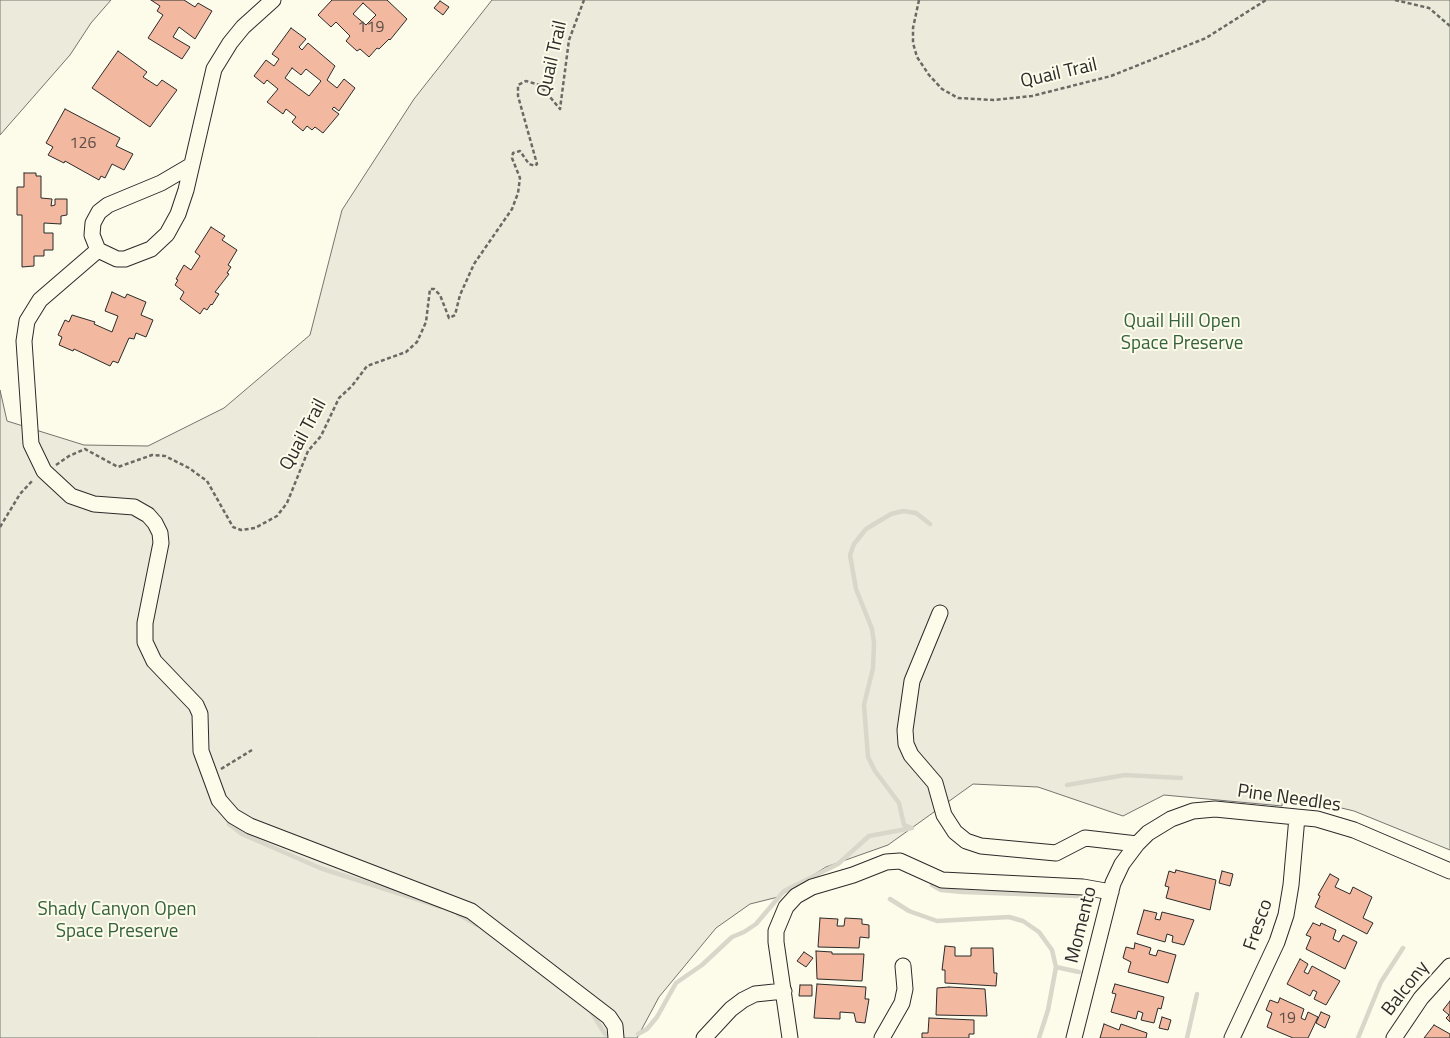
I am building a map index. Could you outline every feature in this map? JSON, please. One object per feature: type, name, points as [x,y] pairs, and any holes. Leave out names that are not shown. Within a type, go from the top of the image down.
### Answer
[{"type":"street","points":[[190,166],[161,183],[108,205],[99,212],[93,224],[92,235],[98,250],[117,259],[125,259],[151,249],[167,234],[178,214],[186,190],[190,166],[214,69],[230,43],[243,27],[273,0]]},
{"type":"street","points":[[98,250],[40,300],[28,321],[24,341],[30,435],[34,452],[44,471],[62,489],[79,499],[102,505],[134,507],[148,516],[160,532],[161,543],[145,623],[145,642],[154,661],[196,705],[200,714],[202,751],[213,788],[228,811],[250,826],[471,911],[609,1017],[615,1026],[616,1038]]},
{"type":"street","points":[[940,613],[912,681],[906,744],[911,755],[935,783],[944,815],[955,832],[966,841],[981,846],[1056,853],[1089,837],[1137,844]]},
{"type":"street","name":"Pine Needles","points":[[1148,833],[1171,819],[1205,810],[1297,817],[1339,825],[1450,871]]},
{"type":"street","name":"Fresco","points":[[1232,1038],[1277,942],[1286,914],[1291,885],[1297,817]]},
{"type":"street","name":"Momento","points":[[1074,1038],[1111,892],[1122,864],[1148,833]]},
{"type":"street","points":[[790,1038],[776,942],[779,919],[786,907],[796,896],[812,887],[875,866],[900,861],[942,880],[1084,887],[1111,892]]},
{"type":"street","points":[[882,1038],[902,1003],[905,990],[903,966]]},
{"type":"street","name":"Balcony","points":[[1394,1038],[1421,998],[1450,966]]},
{"type":"street","points":[[704,1038],[731,1009],[743,1000],[755,994],[784,991]]},
{"type":"path","name":"Quail Trail","points":[[0,526],[20,494],[35,477],[69,456],[85,449],[118,467],[152,455],[165,456],[189,468],[207,481],[233,527],[241,530],[255,528],[277,516],[287,503],[308,451],[321,436],[339,398],[352,386],[367,366],[406,352],[417,342],[426,322],[430,289],[434,289],[440,295],[448,318],[455,315],[460,295],[474,264],[482,249],[512,209],[518,193],[520,178],[512,158],[513,153],[520,151],[529,164],[535,166],[537,164],[518,96],[518,86],[526,82],[540,85],[560,109],[569,40],[584,0]]},
{"type":"path","name":"Quail Trail","points":[[919,0],[913,28],[914,43],[922,66],[935,83],[951,95],[965,99],[986,100],[1032,96],[1111,76],[1206,38],[1266,0]]},
{"type":"path","points":[[1395,0],[1429,8],[1450,26]]},
{"type":"path","points":[[218,770],[252,750]]},
{"type":"green space","points":[[0,0],[111,0],[91,23],[70,55],[0,135]]},
{"type":"green space","name":"Quail Hill Open Space Preserve","points":[[492,0],[1450,0],[1450,850],[1354,811],[1304,799],[1283,798],[1282,806],[1164,795],[1123,816],[1038,787],[973,784],[888,845],[826,867],[778,897],[750,904],[716,928],[659,997],[637,1038],[0,1038],[0,390],[7,421],[84,445],[148,446],[224,408],[310,335],[342,210],[414,99]]},
{"type":"building","points":[[151,0],[184,0],[195,7],[198,3],[212,11],[195,39],[179,27],[173,37],[190,47],[182,59],[148,38],[163,15],[157,11],[160,6]]},
{"type":"building","points":[[332,0],[387,0],[407,19],[390,40],[379,49],[377,48],[369,57],[360,49],[357,51],[346,41],[350,36],[336,22],[331,27],[318,15]],"holes":[[[363,3],[376,15],[366,25],[353,14]]]},
{"type":"building","points":[[440,1],[449,7],[443,15],[434,8]]},
{"type":"building","points":[[291,28],[306,39],[299,47],[302,50],[308,43],[335,66],[327,80],[337,88],[344,79],[355,88],[339,111],[334,107],[332,109],[339,114],[323,133],[315,127],[312,130],[307,126],[303,131],[292,122],[296,117],[286,109],[283,114],[267,102],[278,89],[267,80],[264,84],[254,76],[266,60],[274,66],[279,59],[272,54]],"holes":[[[292,68],[301,75],[306,69],[321,81],[309,96],[285,78]]]},
{"type":"building","points":[[118,51],[147,72],[143,77],[157,86],[162,80],[177,90],[150,127],[92,88]]},
{"type":"building","points":[[65,109],[120,138],[116,146],[133,154],[124,170],[112,164],[105,178],[101,176],[99,180],[65,161],[64,163],[48,155],[53,147],[46,143]]},
{"type":"building","points":[[24,173],[36,173],[36,176],[41,176],[41,198],[52,199],[51,206],[55,205],[55,199],[67,199],[67,215],[61,216],[61,224],[44,223],[44,233],[53,233],[53,250],[44,250],[44,256],[34,256],[34,266],[22,267],[22,215],[17,215],[17,187],[24,187]]},
{"type":"building","points":[[211,227],[225,236],[222,240],[237,250],[228,265],[231,267],[227,273],[229,274],[215,292],[219,294],[212,305],[207,310],[204,308],[200,314],[180,299],[184,292],[175,285],[178,280],[176,279],[184,265],[191,270],[200,256],[195,252]]},
{"type":"building","points":[[112,292],[125,298],[127,294],[146,302],[141,315],[153,320],[146,337],[136,333],[134,339],[129,338],[118,363],[113,361],[110,366],[74,349],[73,351],[59,345],[62,337],[58,335],[65,320],[69,322],[72,315],[95,322],[94,324],[112,332],[118,316],[105,311]]},
{"type":"building","points":[[1176,870],[1216,880],[1210,910],[1166,898],[1169,887],[1165,886],[1169,871],[1175,873]]},
{"type":"building","points":[[1222,871],[1233,874],[1230,886],[1219,883]]},
{"type":"building","points":[[1330,874],[1339,879],[1335,887],[1350,894],[1353,887],[1372,897],[1363,918],[1373,923],[1367,934],[1315,907],[1320,896],[1318,895]]},
{"type":"building","points":[[1144,910],[1157,913],[1155,919],[1160,920],[1162,912],[1194,920],[1184,945],[1172,942],[1173,936],[1167,934],[1165,942],[1137,934]]},
{"type":"building","points":[[820,918],[838,919],[837,926],[844,926],[845,918],[862,919],[862,924],[869,925],[869,938],[860,937],[859,948],[818,947]]},
{"type":"building","points":[[1313,923],[1320,926],[1321,923],[1336,930],[1333,939],[1339,942],[1343,935],[1357,942],[1345,969],[1306,949],[1311,937],[1306,935]]},
{"type":"building","points":[[1135,943],[1151,948],[1149,954],[1156,956],[1158,950],[1176,955],[1168,983],[1128,972],[1131,962],[1123,958],[1126,947],[1134,949]]},
{"type":"building","points":[[945,946],[955,947],[955,956],[971,956],[971,948],[993,948],[994,973],[997,973],[996,986],[945,983],[945,970],[942,970]]},
{"type":"building","points":[[816,951],[832,952],[832,954],[864,954],[862,981],[817,979]]},
{"type":"building","points":[[804,952],[813,958],[806,967],[797,961]]},
{"type":"building","points":[[1300,959],[1308,964],[1304,972],[1308,974],[1312,966],[1340,981],[1326,1005],[1314,999],[1317,992],[1313,990],[1310,996],[1287,984]]},
{"type":"building","points":[[817,984],[866,987],[865,999],[869,999],[865,1023],[856,1022],[854,1013],[840,1012],[840,1019],[814,1018]]},
{"type":"building","points":[[1115,984],[1164,997],[1161,1009],[1158,1008],[1154,1023],[1141,1020],[1143,1013],[1138,1011],[1136,1019],[1111,1012],[1116,994],[1112,993]]},
{"type":"building","points":[[800,985],[812,985],[812,996],[799,996]]},
{"type":"building","points":[[937,988],[985,989],[987,1016],[936,1015]]},
{"type":"building","points":[[1280,998],[1304,1009],[1301,1018],[1305,1020],[1308,1012],[1318,1017],[1308,1038],[1293,1038],[1267,1027],[1272,1013],[1266,1010],[1270,1000],[1278,1003]]},
{"type":"building","points":[[1450,1001],[1450,1022],[1446,1018],[1449,1015],[1443,1010]]},
{"type":"building","points":[[1321,1012],[1330,1016],[1325,1028],[1316,1023]]},
{"type":"building","points":[[1162,1017],[1171,1020],[1168,1030],[1159,1028]]},
{"type":"building","points":[[929,1018],[974,1020],[974,1034],[969,1034],[969,1038],[922,1038],[922,1033],[928,1033]]},
{"type":"building","points":[[1104,1024],[1119,1030],[1121,1024],[1147,1033],[1146,1038],[1100,1038]]},
{"type":"building","points":[[1434,1025],[1450,1034],[1450,1038],[1424,1038]]},
{"type":"waterway","points":[[638,1034],[647,1029],[657,1017],[676,983],[702,965],[732,937],[756,924],[784,891],[838,864],[869,836],[912,828],[904,825],[899,803],[875,771],[868,757],[864,705],[873,668],[874,643],[872,629],[856,589],[850,555],[854,544],[866,529],[891,514],[903,511],[916,513],[930,524]]},
{"type":"waterway","points":[[1067,785],[1125,775],[1181,778]]},
{"type":"waterway","points":[[229,824],[242,834],[320,868],[441,907]]},
{"type":"waterway","points":[[932,885],[941,890],[963,892],[1077,896],[1082,893]]},
{"type":"waterway","points":[[890,899],[909,911],[937,921],[1009,917],[1023,921],[1039,932],[1052,950],[1056,967],[1048,1010],[1039,1038]]},
{"type":"waterway","points":[[458,914],[477,925]]},
{"type":"waterway","points":[[1358,1038],[1381,982],[1403,948]]},
{"type":"waterway","points":[[1056,967],[1079,972]]},
{"type":"waterway","points":[[1187,1038],[1197,994]]},
{"type":"waterway","points":[[592,1013],[605,1034],[610,1036]]},
{"type":"park label","name":"Shady Canyon Open Space Preserve","points":[[117,921]]}]
